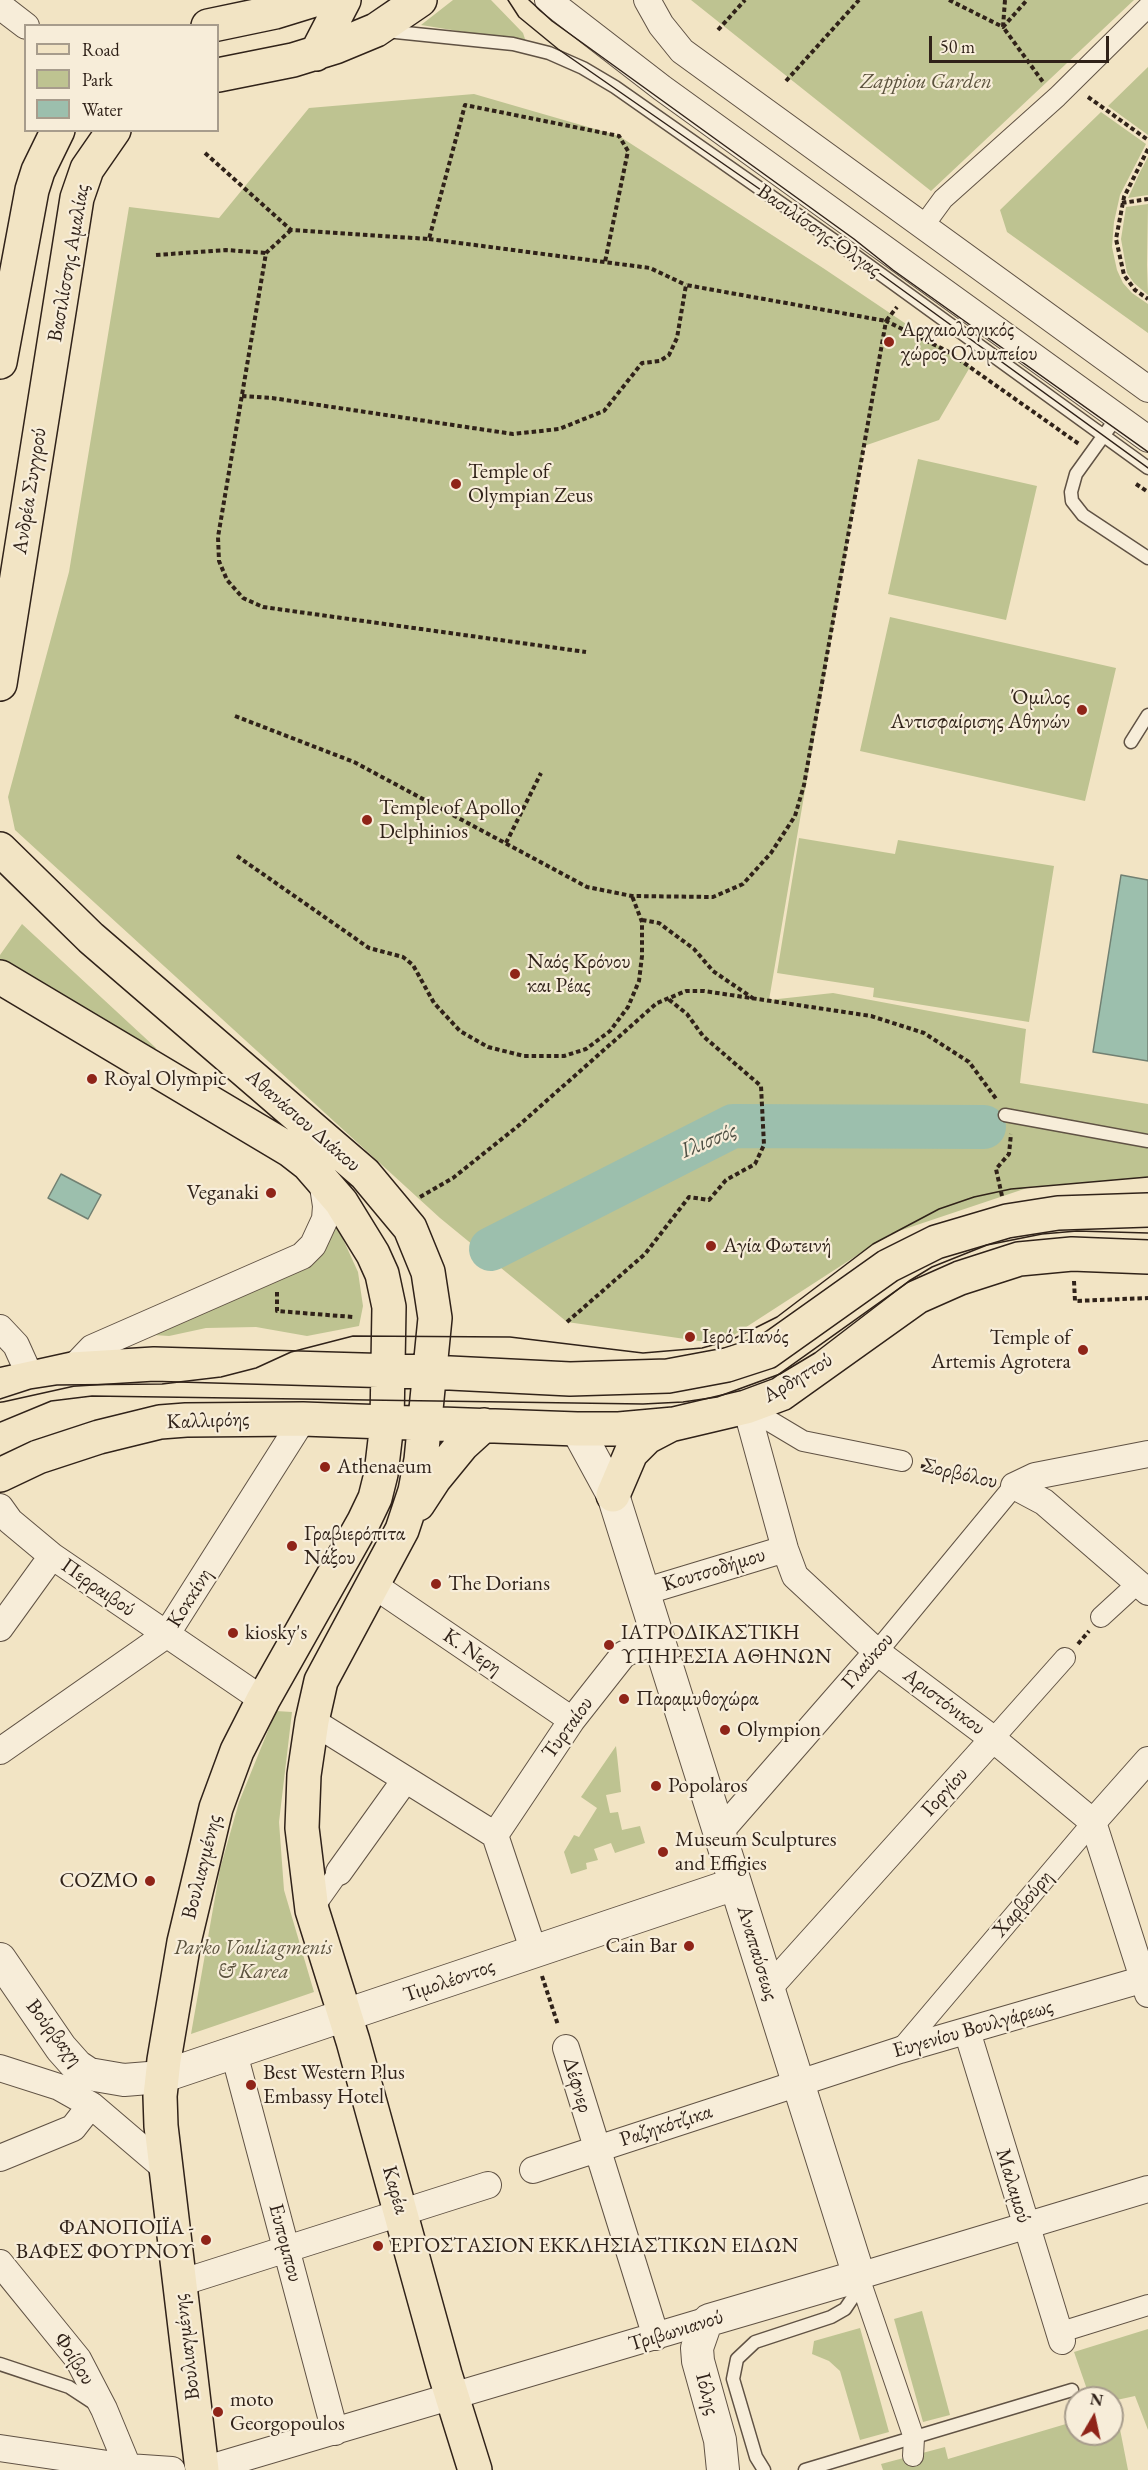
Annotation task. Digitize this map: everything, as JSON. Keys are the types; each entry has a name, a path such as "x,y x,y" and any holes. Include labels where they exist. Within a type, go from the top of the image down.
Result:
{"main road":[{"path":"218,24 275,12 314,0"},
{"path":"316,54 345,0"},
{"path":"219,75 316,54 376,30 420,0"},
{"path":"0,362 4,316 32,190 38,171 57,132"},
{"name":"Βασιλίσσης Αμαλίας","path":"50,369 77,198 87,169 113,132"},
{"name":"Ανδρέα Συγγρού","path":"0,684 50,369"},
{"name":"Αθανάσιου Διάκου","path":"0,849 91,938 365,1174 392,1204 410,1228 423,1256 433,1291 435,1318 430,1372"},
{"name":"Αθανάσιου Διάκου","path":"0,977 290,1150 322,1180 358,1228 382,1274 389,1307 389,1370"},
{"name":"Αρδηττού","path":"430,1372 609,1379 668,1376 727,1365 767,1352 888,1266 936,1242 1007,1221 1058,1213 1148,1210"},
{"name":"Αρδηττού","path":"425,1423 577,1429 674,1424 746,1407 794,1386 917,1297 960,1278 1019,1259 1072,1254 1148,1257"},
{"path":"15,1381 72,1369 154,1364 430,1372 417,1480 402,1530"},
{"name":"Βουλιαγμένης","path":"202,2470 160,2126 161,2077 184,1942 216,1808 237,1751 364,1521 381,1474 387,1423 389,1370"},
{"name":"Καλλιρόης","path":"0,1475 38,1457 99,1437 160,1422 217,1418 425,1423"},
{"path":"613,1495 631,1453 647,1437 674,1424"},
{"path":"312,1721 327,1666 402,1530 435,1478 462,1445 484,1425"},
{"name":"Καρέα","path":"312,1721 304,1775 302,1828 312,1910 345,2016 475,2470"}],"street":[{"name":"Βασιλίσσης Όλγας","path":"548,0 1110,426 1148,439"},
{"path":"647,0 661,25 682,51 1148,390"},
{"path":"924,225 943,199 1148,7"},
{"path":"72,1369 92,1348 302,1256 314,1245 325,1219 326,1206 322,1180"},
{"path":"0,1328 16,1345 15,1381"},
{"name":"Σορβόλου","path":"746,1407 803,1441 902,1461"},
{"name":"Αριστόνικου","path":"746,1407 784,1549 795,1576 877,1652 993,1739 1093,1822"},
{"name":"Κοκκίνη","path":"0,1751 166,1635 303,1419"},
{"name":"Αναπαύσεως","path":"577,1429 613,1495 861,2281"},
{"path":"1014,1486 1035,1476 1148,1454"},
{"name":"Σορβόλου","path":"1014,1486 1044,1502 1144,1582"},
{"name":"Γλαύκου","path":"719,1833 877,1652 1014,1486"},
{"name":"Περραιβού","path":"0,1507 10,1521 52,1556 264,1700"},
{"name":"Κουτσοδήμου","path":"643,1592 784,1549"},
{"path":"0,1628 52,1556"},
{"path":"1101,1617 1144,1582"},
{"name":"Κ. Νερη","path":"372,1584 572,1720"},
{"name":"Τυρταίου","path":"495,1834 572,1720 624,1654 658,1640"},
{"name":"Γοργίου","path":"768,1989 1065,1658"},
{"path":"312,1721 495,1834 534,1952"},
{"name":"Χαρβούρη","path":"900,2050 1148,1760"},
{"path":"312,1910 405,1780"},
{"path":"1093,1822 1146,1984"},
{"name":"Τιμολέοντος","path":"161,2077 735,1884"},
{"name":"Βούρβαχη","path":"0,1959 61,2048 77,2066 88,2074 124,2080 161,2077"},
{"name":"Ευγενίου Βουλγάρεως","path":"798,2083 900,2050 1146,1984"},
{"name":"Μαλαμού","path":"967,2031 1060,2337"},
{"name":"Δέφνερ","path":"566,2048 656,2337"},
{"name":"Ευπομπου","path":"234,2053 334,2432"},
{"path":"0,2068 59,2087 91,2105 166,2169"},
{"name":"Ραζηκότζικα","path":"533,2170 798,2083"},
{"path":"0,2158 73,2128 91,2105"},
{"path":"180,2283 488,2185"},
{"name":"Τριβωνιανού","path":"202,2470 453,2398 709,2320 861,2281 1026,2226 1148,2189"},
{"name":"Φοίβου","path":"0,2263 78,2359 104,2409 128,2466"},
{"path":"861,2281 913,2447"},
{"path":"1060,2337 1148,2305"},
{"name":"Ιόλης","path":"709,2320 700,2338 698,2361 720,2440 723,2470"},
{"path":"0,2448 172,2470"}],"lane":[{"name":"Βασιλίσσης Όλγας","path":"376,30 470,38 549,53 583,68 624,94 907,293 1110,426 1148,468"},
{"path":"1110,426 1072,483 1072,501 1083,515 1148,558"},
{"path":"1131,742 1148,715"},
{"path":"1005,1115 1148,1141"},
{"path":"764,2470 756,2457 733,2379 738,2359 755,2342 831,2317 845,2309 861,2281"},
{"path":"0,2364 69,2387 104,2409"},
{"path":"805,2470 913,2447 1064,2393"}],"path":[{"path":"718,30 745,0"},
{"path":"786,81 859,0"},
{"path":"949,0 1002,27 1055,95"},
{"path":"1002,27 1005,0"},
{"path":"1002,27 1027,0"},
{"path":"1080,91 1148,140"},
{"path":"429,239 465,105 619,136 628,151 605,262"},
{"path":"1148,149 1122,203 1117,231 1119,262 1130,286 1148,299"},
{"path":"205,153 291,230 429,239 650,268 686,285 886,321 947,351 1091,452"},
{"path":"1122,203 1148,199"},
{"path":"291,230 266,253 218,537 219,561 227,580 243,598 263,607 586,652"},
{"path":"156,255 226,250 266,253"},
{"path":"242,396 272,398 513,434 558,429 604,411 642,363 660,361 669,355 677,338 686,285"},
{"path":"235,716 354,762 587,887 632,896 713,897 743,884 771,853 795,816 804,785 886,321 907,293"},
{"path":"1129,479 1148,492"},
{"path":"506,843 541,773"},
{"path":"237,856 369,948 403,957 413,965 434,1003 460,1031 488,1047 524,1056 564,1056 586,1049 610,1032 628,1007 639,981 641,920 632,896"},
{"path":"641,920 659,923 694,949 713,971 755,999"},
{"path":"419,1197 453,1178 667,998 686,991 704,991 871,1016 924,1033 969,1062 1012,1128 1009,1154 996,1169 1007,1221"},
{"path":"567,1322 645,1254 689,1197 709,1200 726,1180 755,1164 764,1145 761,1086 703,1036 687,1014 667,998"},
{"path":"1073,1276 1075,1301 1148,1298"},
{"path":"277,1288 277,1311 353,1317"},
{"name":"Σορβόλου","path":"902,1461 1014,1486"},
{"path":"1065,1658 1101,1617"},
{"name":"Δέφνερ","path":"534,1952 566,2048"}],"green space":[{"path":"453,0 491,0 523,33 526,42 421,25"},
{"name":"Zappiou Garden","path":"691,0 1134,0 931,191"},
{"path":"1148,67 1148,135 1108,106"},
{"path":"474,94 619,136 823,268 970,367 939,420 864,446 769,1000 833,993 1026,1029 1020,1083 1148,1104 1148,1177 1030,1187 890,1234 720,1344 567,1322 440,1218 15,830 8,797 69,572 129,207 219,218 309,108"},
{"path":"1101,112 1146,144 1120,195 1114,222 1112,247 1117,270 1123,283 1132,293 1148,304 1148,333 1007,232 1000,210"},
{"path":"1148,157 1148,195 1128,198 1140,172"},
{"path":"1148,204 1148,295 1134,283 1127,273 1121,239 1126,207"},
{"path":"918,459 1037,486 1006,620 888,594"},
{"path":"890,617 1116,668 1085,801 860,751"},
{"path":"799,838 895,854 898,840 1054,866 1029,1022 873,997 874,988 777,973"},
{"path":"22,924 156,1048 152,1053 0,964 0,955"},
{"path":"337,1226 358,1272 363,1306 359,1326 307,1336 256,1327 206,1328 169,1336 138,1334 139,1327 309,1268"},
{"name":"Parko Vouliagmenis & Karea","path":"276,1711 292,1712 279,1822 284,1890 314,1992 191,2034 220,1869 239,1802"},
{"path":"616,1746 621,1792 606,1795 610,1813 618,1812 622,1830 640,1826 645,1843 615,1853 611,1843 594,1849 598,1860 586,1863 587,1869 571,1874 564,1852 574,1835 579,1837 597,1808 581,1797"},
{"path":"922,2311 950,2415 923,2422 894,2319"},
{"path":"860,2328 889,2432 860,2440 840,2371 829,2361 812,2354 814,2341"},
{"path":"1148,2329 1148,2430 1135,2396 1124,2398 1124,2386 1086,2386 1074,2352"},
{"path":"1064,2425 1064,2446 1123,2446 1128,2470 883,2470 881,2464 945,2447 948,2459"}],"water":[{"path":"1121,875 1148,880 1148,1061 1093,1052"},
{"path":"61,1174 101,1195 88,1219 48,1198"}],"waterway":[{"name":"Ιλισσός","path":"491,1249 733,1126 984,1127"}],"tram line":[{"path":"508,0 519,17 558,49 846,249 1148,468"},
{"path":"529,0 552,21 854,239 893,270 1148,452"},
{"path":"0,1399 31,1389 57,1385 162,1384 221,1377 256,1368 291,1352 353,1336 510,1337 643,1353 702,1348 731,1340 777,1317 873,1244 939,1209 974,1197 1011,1189 1148,1177"},
{"path":"0,1422 51,1401 92,1396 643,1404 717,1397 780,1374 815,1353 909,1281 932,1267 987,1245 1042,1234 1077,1231 1148,1233"}],"place":[{"name":"Αρχαιολογικός χώρος Ολυμπείου","path":"889,342"},
{"name":"Temple of Olympian Zeus","path":"456,484"},
{"name":"Όμιλος Αντισφαίρισης Αθηνών","path":"1082,710"},
{"name":"Temple of Apollo Delphinios","path":"367,820"},
{"name":"Ναός Κρόνου και Ρέας","path":"515,974"},
{"name":"Royal Olympic","path":"92,1079"},
{"name":"Veganaki","path":"271,1193"},
{"name":"Αγία Φωτεινή","path":"711,1246"},
{"name":"Ιερό Πανός","path":"690,1337"},
{"name":"Temple of Artemis Agrotera","path":"1083,1350"},
{"name":"Athenaeum","path":"325,1467"},
{"name":"Γραβιερόπιτα Νάξου","path":"292,1546"},
{"name":"The Dorians","path":"436,1584"},
{"name":"kiosky's","path":"233,1633"},
{"name":"ΙΑΤΡΟΔΙΚΑΣΤΙΚΗ ΥΠΗΡΕΣΙΑ ΑΘΗΝΩΝ","path":"609,1645"},
{"name":"Παραμυθοχώρα","path":"624,1699"},
{"name":"Olympion","path":"725,1730"},
{"name":"Popolaros","path":"656,1786"},
{"name":"Museum Sculptures and Effigies","path":"663,1852"},
{"name":"COZMO","path":"150,1881"},
{"name":"Cain Bar","path":"689,1946"},
{"name":"Best Western Plus Embassy Hotel","path":"251,2085"},
{"name":"ΦΑΝΟΠΟΙΪΑ - ΒΑΦΕΣ ΦΟΥΡΝΟΥ","path":"206,2240"},
{"name":"ΕΡΓΟΣΤΑΣΙΟΝ ΕΚΚΛΗΣΙΑΣΤΙΚΩΝ ΕΙΔΩΝ","path":"378,2246"},
{"name":"moto Georgopoulos","path":"218,2412"}]}
